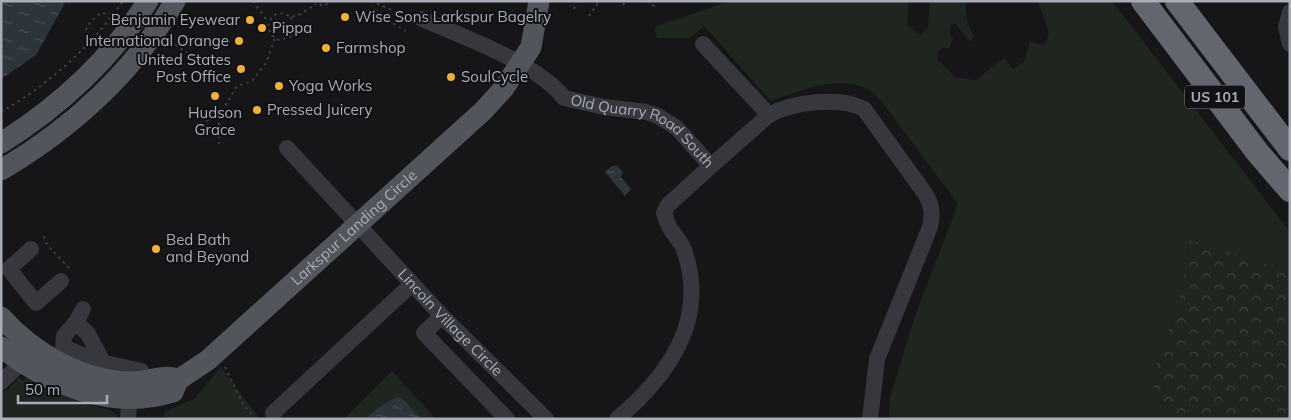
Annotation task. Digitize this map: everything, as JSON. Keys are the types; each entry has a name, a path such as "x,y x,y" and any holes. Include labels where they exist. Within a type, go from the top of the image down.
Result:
{"highway":[{"name":"US 101","path":"1143,1 1248,140 1290,190"},
{"name":"US 101","path":"1177,1 1290,149"}],"main road":[{"path":"1,143 50,110 84,80 115,46 148,1"},
{"path":"1,170 49,139 94,101 142,48 175,1"},
{"name":"Larkspur Landing Circle","path":"518,63 518,49 526,1"},
{"name":"Larkspur Landing Circle","path":"1,347 21,363 78,390 156,396 172,392 178,380 208,360 483,111 504,88 518,63 531,47 539,1"},
{"name":"Larkspur Landing Circle","path":"1,317 28,342 54,359 132,394"}],"street":[{"path":"1289,17 1287,33 1290,44"},
{"name":"Old Quarry Road South","path":"422,19 518,63 555,87 564,98 604,107 646,112 658,116 677,128 711,166 668,205 664,214 670,229 684,248 691,275 691,300 679,347 672,361 644,396 617,419"},
{"path":"703,44 769,115"},
{"path":"711,166 769,115 792,106 843,101 853,103 864,109 931,203 930,227 877,359 870,419"},
{"name":"Lincoln Village Circle","path":"287,148 412,284 538,416"},
{"path":"31,249 9,269 36,302 67,276"},
{"path":"273,413 412,284"},
{"path":"103,362 80,315 64,336 62,347 103,362 141,371 132,394"},
{"path":"442,316 424,333 507,419"},
{"path":"1,382 21,363"}],"path":[{"path":"1,112 56,75 114,14 123,1"},
{"path":"253,1 268,22 268,30 275,38 285,39 291,35 294,26 291,18"},
{"path":"268,22 272,17 280,13 291,18 302,14 315,3 323,6 332,1"},
{"path":"342,1 356,1"},
{"path":"370,1 390,10 387,20 406,31"},
{"path":"574,9 577,1"},
{"path":"589,16 599,1"},
{"path":"623,5 626,1"},
{"path":"649,2 658,9"},
{"path":"88,42 86,27 100,12 114,14"},
{"path":"219,144 218,116 237,86 252,81 266,63 275,38"},
{"path":"174,44 187,53"},
{"path":"200,123 218,116"},
{"path":"44,236 47,245 67,276"},
{"path":"225,367 242,404 255,419"}],"green space":[{"path":"730,1 909,1 907,25 920,35 928,28 930,1 965,1 967,21 974,37 970,42 956,24 951,24 950,34 953,39 949,48 942,48 937,54 938,60 955,77 976,80 1004,58 1013,69 1024,62 1030,41 1041,45 1046,41 1048,37 1047,25 1038,1 1112,1 1290,232 1290,271 1190,241 1179,302 1151,380 1159,397 1175,419 889,419 890,398 916,313 958,204 883,103 868,89 844,83 831,84 807,89 771,101 704,26 691,38 657,38 654,27"},
{"path":"1190,240 1290,271 1290,419 1175,419 1159,397 1151,380 1179,302"},
{"path":"221,367 260,419 164,419 164,412 194,399"},
{"path":"392,371 436,419 344,419"},
{"path":"19,377 23,381 26,377 73,400 109,410 117,415 117,419 1,419 1,392 7,391"}],"water":[{"path":"1,1 66,1 36,55 1,79"},
{"path":"612,166 617,166 623,172 621,177 631,189 625,196 605,172"},
{"path":"399,397 422,419 366,419 381,406"}],"place":[{"name":"Wise Sons Larkspur Bagelry","path":"345,17"},
{"name":"Benjamin Eyewear","path":"250,20"},
{"name":"Pippa","path":"262,28"},
{"name":"International Orange","path":"239,41"},
{"name":"Farmshop","path":"326,48"},
{"name":"United States Post Office","path":"241,69"},
{"name":"SoulCycle","path":"451,77"},
{"name":"Yoga Works","path":"279,86"},
{"name":"Hudson Grace","path":"215,96"},
{"name":"Pressed Juicery","path":"257,110"},
{"name":"Bed Bath and Beyond","path":"156,249"}]}
